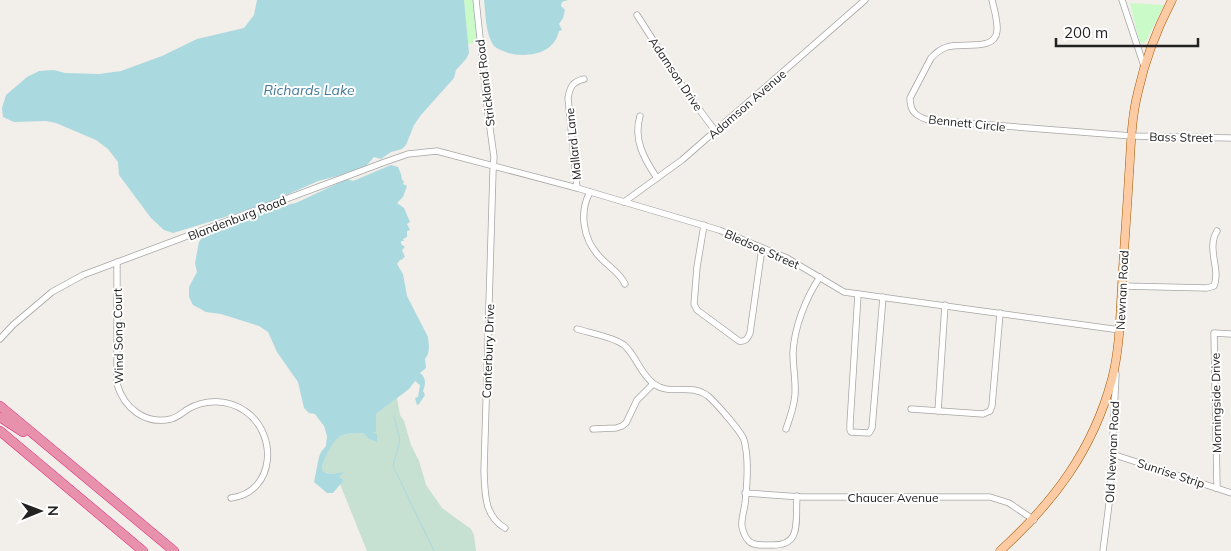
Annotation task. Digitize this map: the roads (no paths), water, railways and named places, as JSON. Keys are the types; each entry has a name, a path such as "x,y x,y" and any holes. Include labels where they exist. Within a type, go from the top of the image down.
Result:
{"highway":[{"path":"0,406 174,551"},
{"path":"0,417 55,452"},
{"path":"0,431 143,551"}],"main road":[{"name":"Newnan Road","path":"1000,551 1034,520 1063,483 1089,440 1112,378 1120,330 1135,105 1144,66 1172,0"}],"street":[{"name":"Strickland Road","path":"476,0 494,165"},
{"name":"Adamson Avenue","path":"624,202 682,160 716,132 865,0"},
{"name":"Bennett Circle","path":"992,0 997,25 997,32 994,38 989,43 949,46 931,58 910,98 912,111 917,116 928,120 1132,136"},
{"path":"1122,0 1144,66"},
{"name":"Adamson Drive","path":"637,15 687,93 716,132"},
{"name":"Mallard Lane","path":"578,188 568,98 570,88 575,81 584,79"},
{"path":"640,116 638,134 641,150 657,178"},
{"name":"Bass Street","path":"1132,136 1231,138"},
{"name":"Blandenburg Road","path":"0,339 52,292 83,275 408,154 437,151 494,165"},
{"name":"Bledsoe Street","path":"494,165 719,230 787,258 844,292 1120,330"},
{"name":"Canterbury Drive","path":"494,165 484,471 486,502 490,514 496,524 505,528"},
{"path":"590,192 586,200 584,214 587,235 599,256 621,276 625,284"},
{"path":"704,225 695,283 694,304 697,310 743,342 747,339 750,332 762,248"},
{"path":"1122,286 1208,288 1214,286 1212,243 1217,231"},
{"name":"Wind Song Court","path":"117,262 117,384 124,402 142,417 162,420 172,419 188,409 204,403 232,404 246,411 260,427 265,439 268,455 260,483 253,491 242,497 231,498"},
{"path":"786,429 794,404 793,352 796,335 806,302 820,277"},
{"path":"858,294 851,432 869,433 872,428 884,297"},
{"path":"938,411 945,305"},
{"path":"911,409 983,414 990,411 1000,313"},
{"path":"578,329 625,346 653,384 669,390 702,392 709,397 739,432 745,447 745,493 742,526 748,541 753,544 773,546 784,545 790,542 794,537 797,496"},
{"name":"Morningside Drive","path":"1216,488 1214,333 1231,334"},
{"name":"Old Newnan Road","path":"1104,551 1110,496 1117,353"},
{"path":"593,429 616,428 626,423 637,400 653,384"},
{"name":"Sunrise Strip","path":"1112,454 1231,493"},
{"name":"Chaucer Avenue","path":"745,493 797,496 990,497 1009,503 1034,520"}],"water":[{"name":"Richards Lake","path":"257,0 464,0 469,53 456,70 454,78 414,125 406,145 402,149 391,152 381,159 374,157 366,166 318,181 264,205 173,233 164,230 151,218 119,175 118,162 108,149 96,140 56,123 46,121 14,122 3,117 2,108 6,95 27,77 39,71 54,70 65,73 99,74 121,71 162,56 197,39 244,28 254,15"},
{"path":"484,0 568,0 562,2 561,6 565,10 559,24 562,30 559,31 552,45 539,52 524,55 508,53 494,46 487,30"},
{"path":"391,165 398,167 404,181 403,184 407,186 403,197 397,203 404,208 410,222 407,224 410,230 407,231 407,237 403,239 404,241 401,241 401,244 405,247 402,250 405,257 403,258 402,256 403,259 397,264 403,274 407,296 428,337 429,347 425,359 426,368 420,373 425,383 423,391 425,395 417,405 415,398 418,397 420,385 415,381 409,389 376,414 376,431 373,433 377,434 377,442 369,439 363,433 346,434 338,437 328,452 322,470 329,474 344,472 339,477 344,480 333,493 327,493 314,482 319,457 326,446 327,436 324,426 315,414 309,413 304,408 298,382 277,352 268,332 259,326 221,314 206,312 193,305 189,297 189,287 197,272 195,263 199,242 204,235 268,209 271,210 296,203 347,179 353,181"}],"waterway":[{"path":"394,417 400,440 393,466 434,551"}]}
